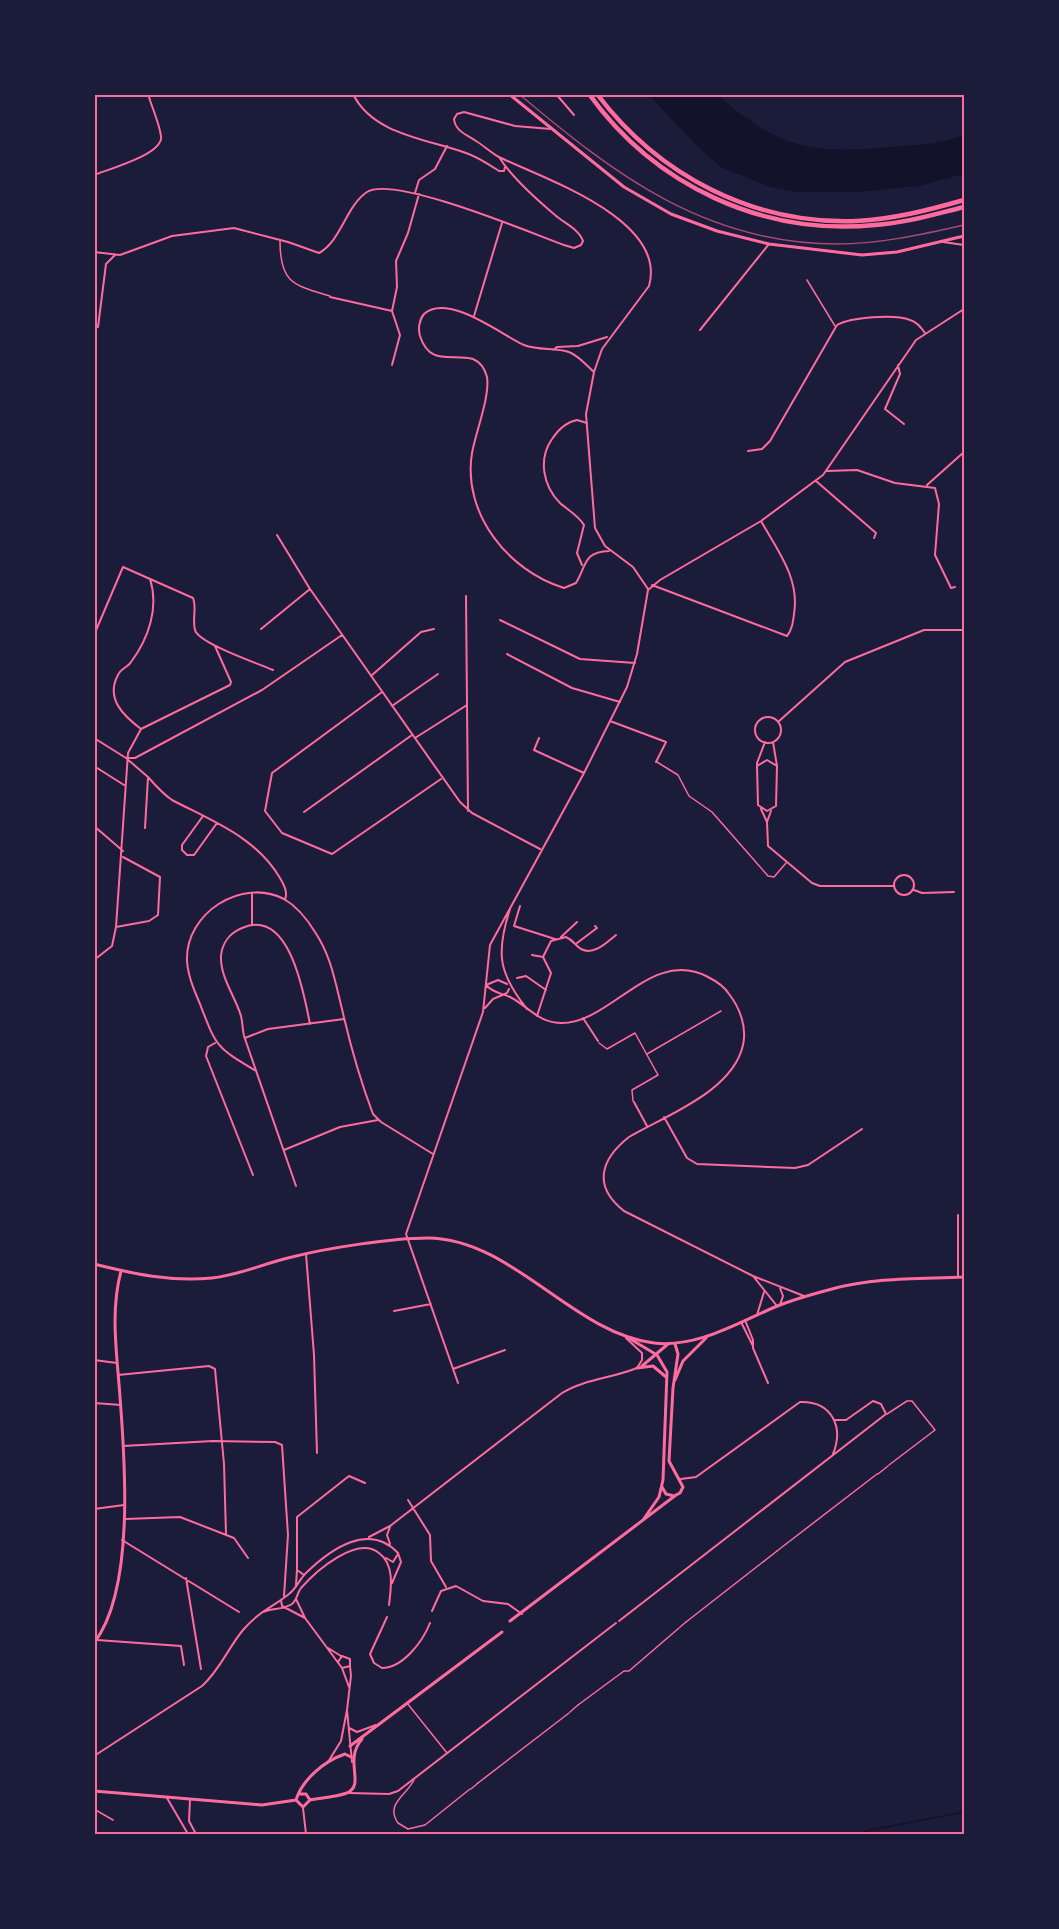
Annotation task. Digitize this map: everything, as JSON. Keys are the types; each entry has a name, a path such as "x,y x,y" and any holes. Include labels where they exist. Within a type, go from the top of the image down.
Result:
{"highway":[{"path":"597,94 621,124 650,150 704,190 766,210 828,220 892,218 964,200"},
{"path":"590,96 641,151 670,174 757,215 819,226 848,227 900,222 964,207"}],"main road":[{"path":"509,94 612,179 655,206 717,231 769,244 839,254 870,255 901,251 964,236"},
{"path":"94,1264 160,1279 212,1278 306,1254 407,1240 448,1240 478,1251 523,1274 594,1321 624,1335 657,1355 666,1369 662,1487 656,1502 643,1520"},
{"path":"96,1641 115,1594 122,1540 123,1446 114,1306 121,1271"},
{"path":"624,1335 646,1342 675,1344 707,1336 779,1305 868,1281 964,1277"},
{"path":"673,1388 681,1364 707,1336"},
{"path":"637,1368 657,1355 668,1344"},
{"path":"510,1621 682,1489 679,1478 669,1461 673,1388 678,1354 675,1344"},
{"path":"637,1368 650,1365 657,1367 664,1374 667,1383"},
{"path":"663,1480 669,1476 679,1478"},
{"path":"662,1487 668,1495 676,1495"},
{"path":"516,1621 520,1615"},
{"path":"492,1637 496,1631"},
{"path":"350,1746 492,1637 502,1632"},
{"path":"351,1760 357,1747 368,1733"},
{"path":"95,1791 264,1805 296,1800 303,1784 335,1758 345,1754 351,1760 356,1784 346,1793 310,1800 303,1807 298,1805 296,1800"},
{"path":"300,1794 306,1794 310,1800"}],"street":[{"path":"94,175 148,154 158,145 160,134 148,94"},
{"path":"353,94 364,110 380,124 472,155 499,171 504,171 504,161 508,159"},
{"path":"556,94 574,115"},
{"path":"551,129 542,130 491,121 468,113 456,115 454,121 457,128 499,157 508,159 603,207 630,229 644,249 650,267 650,283 642,298 609,336 600,353 586,405 594,525 609,551 632,566 648,590"},
{"path":"415,193 419,180 435,169 447,146"},
{"path":"94,326 98,327 106,264 115,255 172,236 230,228 244,229 280,239 319,254 328,246 367,192 378,190 419,194 574,248 582,243 578,232 554,214 505,167 499,157"},
{"path":"392,365 400,335 392,311 397,287 396,261 408,233 419,194"},
{"path":"474,316 502,223"},
{"path":"280,239 282,268 286,277 302,287 330,297 392,311"},
{"path":"941,240 946,244 964,246"},
{"path":"700,330 769,244"},
{"path":"94,252 115,255"},
{"path":"807,280 836,326"},
{"path":"594,372 573,354 525,345 474,316 434,309 422,316 419,328 424,343 437,356 473,359 486,373 486,392 471,466 471,483 491,534 506,552 527,570 563,588 570,587 578,580 582,565 592,556 609,551"},
{"path":"458,1383 407,1240 406,1231 483,1012 490,945 620,702 635,663 648,590 652,585 761,521 816,481 826,471 916,340 946,323 964,309"},
{"path":"748,451 762,449 770,441 836,326 851,320 901,318 917,323 925,333"},
{"path":"553,350 557,347 578,346 609,336"},
{"path":"898,365 900,374 885,409 904,424"},
{"path":"582,565 577,553 584,527 581,520 556,499 544,469 548,446 556,434 570,421 577,420 587,423"},
{"path":"927,485 964,452"},
{"path":"826,471 854,470 899,484 927,485 936,488 939,496 936,557 948,586 955,587"},
{"path":"816,481 876,533 874,538"},
{"path":"652,585 781,636 787,636 794,619 795,589 788,569 761,521"},
{"path":"584,527 594,525"},
{"path":"277,535 310,589 442,778 468,810 541,850"},
{"path":"94,635 123,567 193,598 195,633 215,646 273,670"},
{"path":"141,729 119,710 115,695 118,673 132,661 151,620 156,601 150,579"},
{"path":"261,629 310,589"},
{"path":"466,596 468,810"},
{"path":"500,620 586,661 635,663"},
{"path":"371,676 421,632 434,629"},
{"path":"778,722 845,662 924,630 964,630"},
{"path":"126,758 135,758 262,690 342,634"},
{"path":"94,960 112,946 116,927 123,857 126,758 141,729 230,686 231,682 215,646"},
{"path":"507,654 572,688 620,702"},
{"path":"392,706 438,674"},
{"path":"382,692 272,773 265,811 278,830 332,854 442,778"},
{"path":"304,812 413,737 467,705"},
{"path":"766,718 778,722 781,733 773,742 765,742 756,733 759,722 766,718"},
{"path":"610,722 666,742 656,762 678,775 689,796 712,812 768,876 774,877 787,862"},
{"path":"94,738 126,758 170,798 217,823 263,854 281,880 287,894 285,900"},
{"path":"539,738 534,750 584,773"},
{"path":"765,742 757,766 758,805 767,822 768,846 812,884 820,886 893,886"},
{"path":"767,822 777,800 777,766 773,742"},
{"path":"757,766 767,760 777,766"},
{"path":"94,766 124,785"},
{"path":"145,828 148,777"},
{"path":"761,809 772,809"},
{"path":"204,816 182,845 182,850 187,855 194,855 217,823"},
{"path":"94,826 123,851"},
{"path":"116,927 148,921 158,915 160,877 123,857"},
{"path":"909,877 915,882 914,890 908,894 899,894 893,886 896,879 909,877"},
{"path":"914,890 922,893 954,892"},
{"path":"252,893 252,925"},
{"path":"256,1071 215,1043 188,972 189,944 198,922 211,908 235,896 252,893 285,900 302,913 320,940 334,970 344,1019 363,1085 378,1120 433,1154"},
{"path":"483,1012 491,1001 509,992 501,950 511,904"},
{"path":"520,906 514,926 555,939"},
{"path":"537,1016 551,972 543,957 547,946 577,922"},
{"path":"296,1186 224,972 221,957 224,944 230,936 252,925 274,932 287,947 300,978 310,1024"},
{"path":"577,943 597,928 595,926"},
{"path":"561,937 577,943 583,950 599,949 616,935"},
{"path":"532,955 543,957"},
{"path":"486,985 531,1013 561,1023 583,1018 645,981 668,972 694,971 718,983 727,991 736,1003 743,1024 744,1038 737,1063 726,1079 713,1089 647,1126 617,1147 607,1159 604,1182 614,1203 647,1224 753,1276 806,1297"},
{"path":"517,978 526,976 546,990"},
{"path":"486,985 498,980 509,986 531,1013"},
{"path":"647,1054 722,1011"},
{"path":"583,1018 598,1041 607,1049 635,1033 658,1075 632,1090 634,1102 647,1126"},
{"path":"245,1038 268,1029 344,1019"},
{"path":"215,1043 208,1047 206,1056 253,1175"},
{"path":"664,1117 687,1158 704,1165 795,1168 808,1165 862,1129"},
{"path":"283,1151 340,1127 378,1120"},
{"path":"958,1215 958,1277"},
{"path":"306,1254 314,1355 317,1453"},
{"path":"753,1276 764,1292 779,1305 783,1294 779,1286"},
{"path":"757,1315 764,1292"},
{"path":"394,1311 431,1304"},
{"path":"745,1320 753,1346"},
{"path":"741,1322 768,1383"},
{"path":"305,1618 284,1607 280,1602 296,1586 303,1575 339,1546 366,1538 390,1526 562,1392 578,1384 617,1377 637,1368 642,1354 624,1335"},
{"path":"453,1369 505,1350"},
{"path":"94,1360 117,1364"},
{"path":"118,1375 214,1367 226,1534"},
{"path":"835,1420 847,1419 873,1401 881,1404 886,1414"},
{"path":"346,1793 391,1794 414,1780 766,1506 906,1401 912,1401 935,1430 686,1622 637,1665 629,1671 624,1671 578,1705 425,1825 408,1830 398,1823 394,1809 398,1799 414,1780"},
{"path":"679,1478 689,1480 699,1475 800,1402 819,1405 835,1420 838,1435 832,1456"},
{"path":"94,1403 121,1404"},
{"path":"123,1446 221,1442 275,1442 283,1446 288,1535 284,1598"},
{"path":"296,1586 296,1519 349,1476 365,1483"},
{"path":"408,1500 430,1535 431,1561 446,1587"},
{"path":"94,1509 124,1505"},
{"path":"123,1519 176,1516 226,1534 239,1542 248,1558"},
{"path":"390,1526 387,1535 391,1546 398,1553 400,1564 391,1586"},
{"path":"366,1538 391,1546"},
{"path":"122,1540 239,1612"},
{"path":"256,1616 265,1611 284,1607 296,1599 305,1584 350,1550 367,1547 393,1562 397,1559 398,1553"},
{"path":"384,1557 390,1570 391,1586 388,1605"},
{"path":"297,1570 303,1575"},
{"path":"185,1577 201,1670"},
{"path":"432,1611 437,1596 446,1587 461,1587 483,1602 508,1604 520,1615"},
{"path":"94,1756 206,1683 256,1616 284,1598"},
{"path":"296,1599 305,1618 342,1668 349,1687"},
{"path":"387,1617 370,1654 374,1663 382,1668 394,1665 416,1647 426,1634 430,1623"},
{"path":"96,1641 181,1646 184,1665"},
{"path":"326,1646 341,1656 349,1658 350,1666 347,1710 341,1741 326,1765"},
{"path":"338,1662 341,1656"},
{"path":"342,1668 350,1666"},
{"path":"407,1703 447,1754"},
{"path":"347,1710 351,1760"},
{"path":"349,1728 357,1732 379,1725"},
{"path":"167,1797 188,1834"},
{"path":"190,1799 189,1821 196,1834"},
{"path":"303,1807 306,1834"},
{"path":"94,1809 113,1820"}],"shaded area":[{"path":"649,95 718,95 759,127 798,144 818,148 864,149 909,146 964,135 964,174 918,186 858,192 797,192 770,187 721,167 697,146"}],"waterway":[{"path":"860,1834 870,1830 964,1812"}],"railway":[{"path":"519,94 591,152 627,177 704,218 746,232 790,241 854,244 902,238 964,225"}]}
